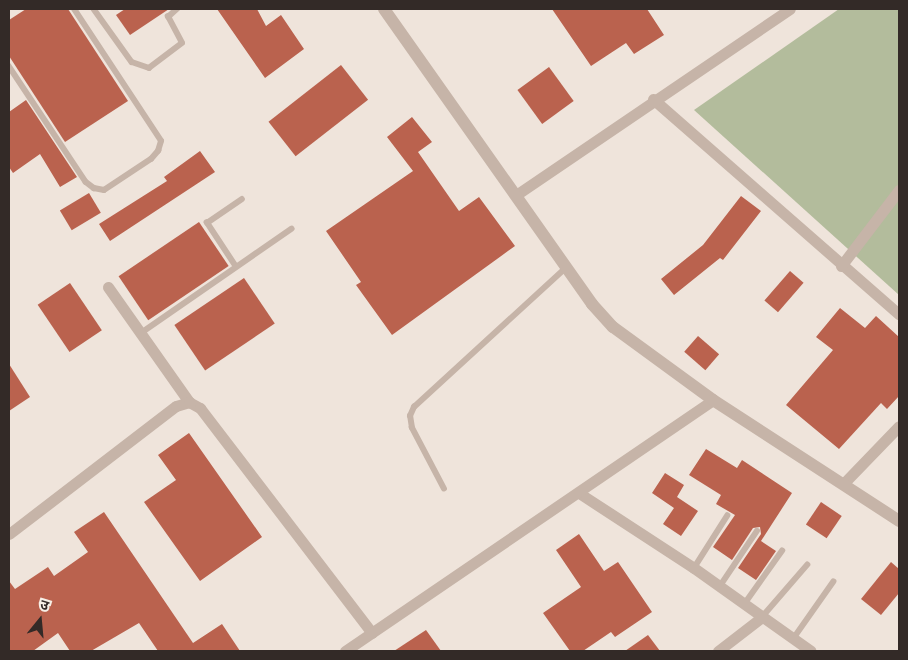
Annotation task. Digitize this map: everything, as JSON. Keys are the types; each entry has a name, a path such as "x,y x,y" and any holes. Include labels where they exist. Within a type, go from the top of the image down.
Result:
{"street":[{"path":"384,9 592,304 613,327 713,400 844,483 899,521"},
{"path":"516,195 653,99 790,9"},
{"path":"653,99 841,266 899,314"},
{"path":"841,266 899,190"},
{"path":"108,287 188,402 200,408 372,633"},
{"path":"345,651 713,400"},
{"path":"9,534 176,406 188,402"},
{"path":"844,483 899,426"},
{"path":"579,493 694,568 811,651"},
{"path":"718,651 762,617"}],"lane":[{"path":"9,66 86,182 94,188 104,190 151,159 158,152 161,141 74,9"},
{"path":"94,9 132,62 149,68 182,44 168,17 177,9"},
{"path":"236,267 207,223 242,199"},
{"path":"141,333 291,229"},
{"path":"444,489 412,428 410,416 414,407 567,267"},
{"path":"694,568 728,516"},
{"path":"720,586 757,531"},
{"path":"744,604 782,552"},
{"path":"762,617 807,565"},
{"path":"793,639 833,582"}],"green space":[{"path":"839,9 899,9 899,295 694,110"}],"building":[{"path":"26,9 68,9 128,101 65,142 9,56 9,20"},
{"path":"125,9 169,9 130,35 116,15"},
{"path":"217,9 257,9 266,26 281,15 304,49 265,78"},
{"path":"552,9 647,9 664,35 634,54 626,43 591,66"},
{"path":"341,65 368,100 296,156 269,122"},
{"path":"549,67 574,101 542,124 517,90"},
{"path":"26,100 77,177 60,187 40,154 13,173 9,167 9,112"},
{"path":"412,117 432,142 418,152 459,211 479,197 515,246 392,335 356,285 361,282 326,231 413,171 387,137"},
{"path":"200,151 215,172 110,241 99,224 167,181 164,177"},
{"path":"89,193 101,213 72,230 60,211"},
{"path":"741,196 761,211 723,260 720,258 674,295 661,279 703,245"},
{"path":"199,222 229,266 148,320 119,276"},
{"path":"790,271 804,283 778,312 764,300"},
{"path":"244,278 275,324 205,371 174,325"},
{"path":"70,283 102,330 70,352 38,305"},
{"path":"840,308 865,328 876,316 899,337 899,396 887,409 881,403 839,449 786,405 833,350 816,337"},
{"path":"698,336 719,354 705,370 684,352"},
{"path":"9,364 30,397 9,411"},
{"path":"189,433 262,537 200,581 144,502 176,480 158,455"},
{"path":"706,449 737,468 742,460 792,493 761,541 776,551 756,580 738,568 761,534 760,527 753,528 732,560 713,547 735,515 716,504 721,495 689,475"},
{"path":"665,473 684,485 677,497 698,511 681,536 663,524 674,508 652,493"},
{"path":"821,502 842,516 827,538 806,524"},
{"path":"104,512 193,643 222,624 240,651 158,651 139,623 91,651 70,651 58,633 33,651 9,651 9,581 15,589 48,567 54,576 88,552 74,532"},
{"path":"579,534 604,571 618,562 652,612 615,637 611,632 583,651 570,651 543,613 581,587 556,550"},
{"path":"891,562 899,569 899,593 881,615 861,599"},
{"path":"426,630 441,651 394,651"},
{"path":"648,635 660,651 625,651"}]}
